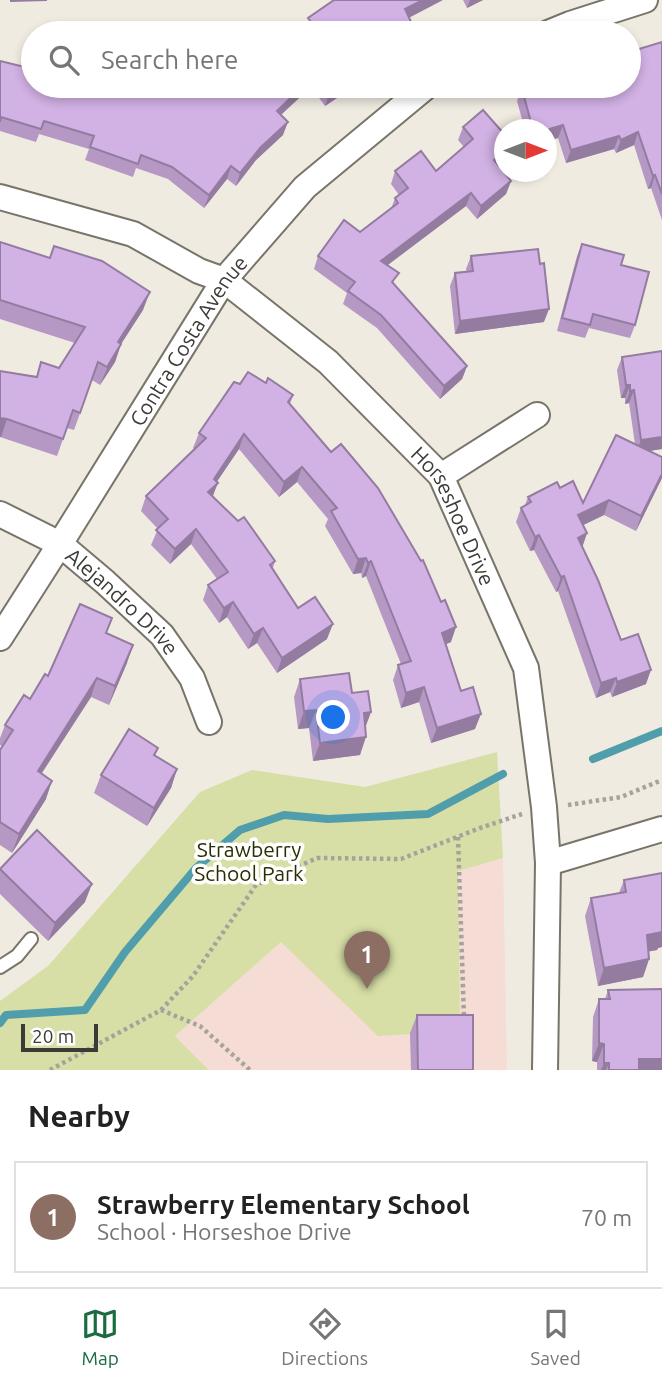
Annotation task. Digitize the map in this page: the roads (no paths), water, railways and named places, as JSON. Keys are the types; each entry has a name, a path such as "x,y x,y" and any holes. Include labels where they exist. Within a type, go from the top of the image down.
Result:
{"street":[{"path":"579,21 645,0"},
{"name":"Contra Costa Avenue","path":"0,638 225,280 304,187 412,98"},
{"name":"Horseshoe Drive","path":"0,197 133,234 199,271 225,280 328,362 441,476 526,668 544,807 548,863 545,1070"},
{"path":"441,476 537,415"},
{"name":"Alejandro Drive","path":"0,513 60,544 162,635 192,678 209,722"},
{"path":"548,863 662,829"}],"lane":[{"path":"0,967 17,956 31,939"}],"waterway":[{"path":"593,759 662,731"},
{"path":"0,1023 6,1015 85,1010 125,952 196,868 240,830 284,815 328,819 428,814 503,774"}],"place":[{"name":"Strawberry Elementary School","path":"367,989"}],"park label":[{"name":"Strawberry School Park","path":"249,861"}]}
